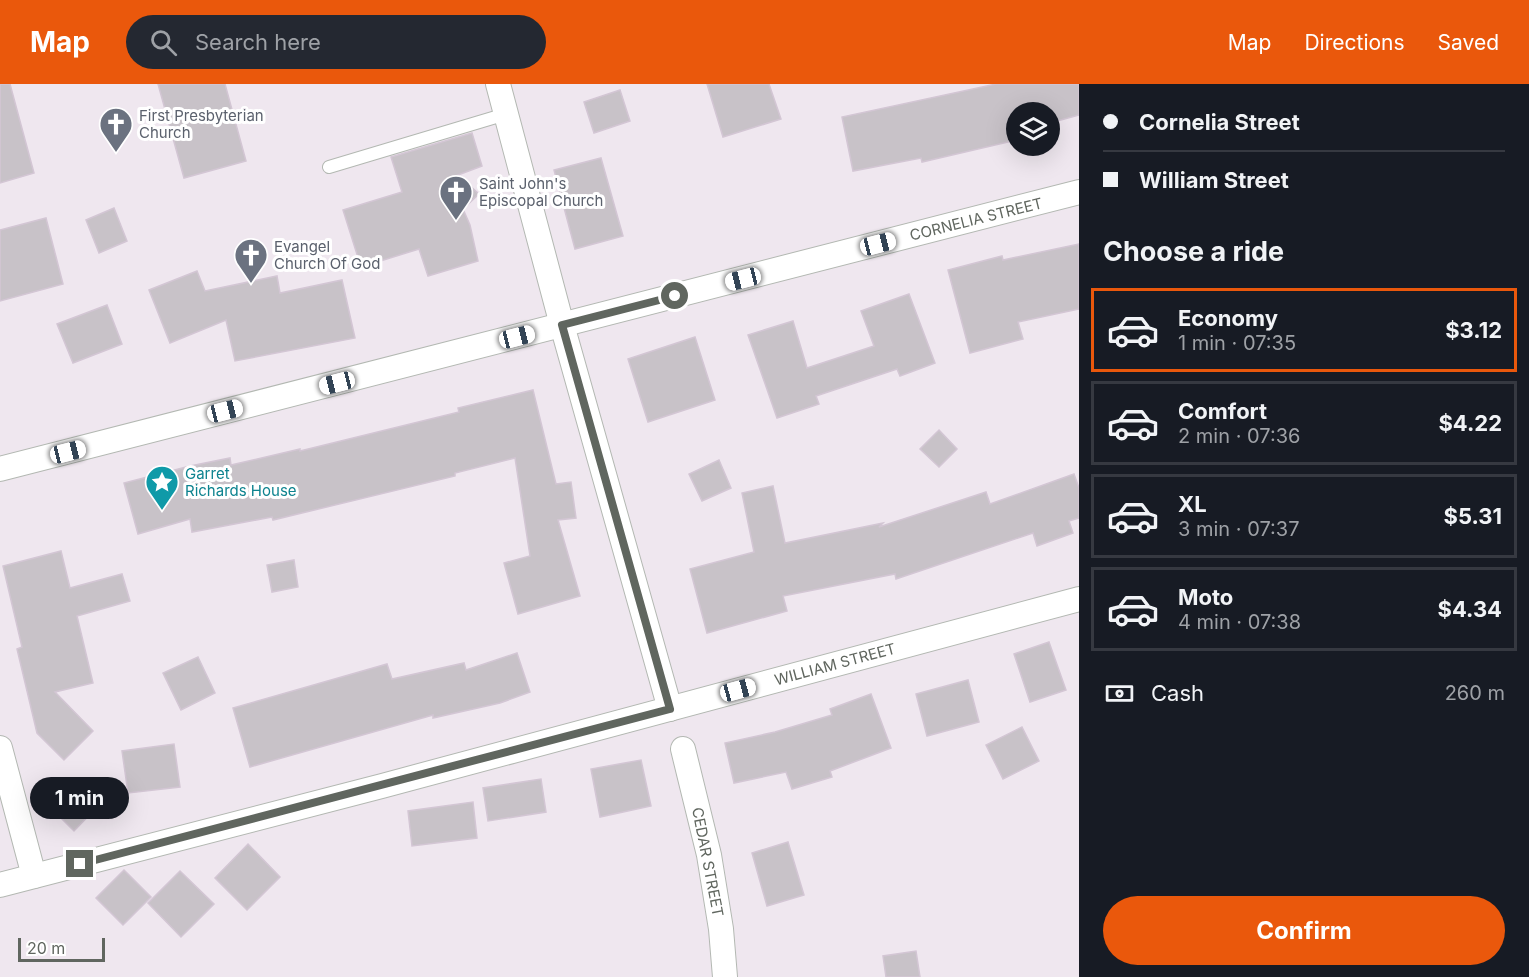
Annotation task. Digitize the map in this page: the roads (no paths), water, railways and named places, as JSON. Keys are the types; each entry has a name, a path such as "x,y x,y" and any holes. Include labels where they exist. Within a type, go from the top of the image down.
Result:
{"street":[{"path":"498,84 562,325 670,709"},
{"name":"CORNELIA STREET","path":"0,469 1079,192"},
{"name":"WILLIAM STREET","path":"0,885 1079,599"},
{"path":"0,748 34,876"},
{"name":"CEDAR STREET","path":"683,749 709,855 721,929 725,977"}],"lane":[{"path":"329,167 506,114"}],"place":[{"name":"First Presbyterian Church","path":"116,153"},
{"name":"Saint John's Episcopal Church","path":"456,221"},
{"name":"Evangel Church Of God","path":"251,284"},
{"name":"Garret Richards House","path":"162,511"}]}
